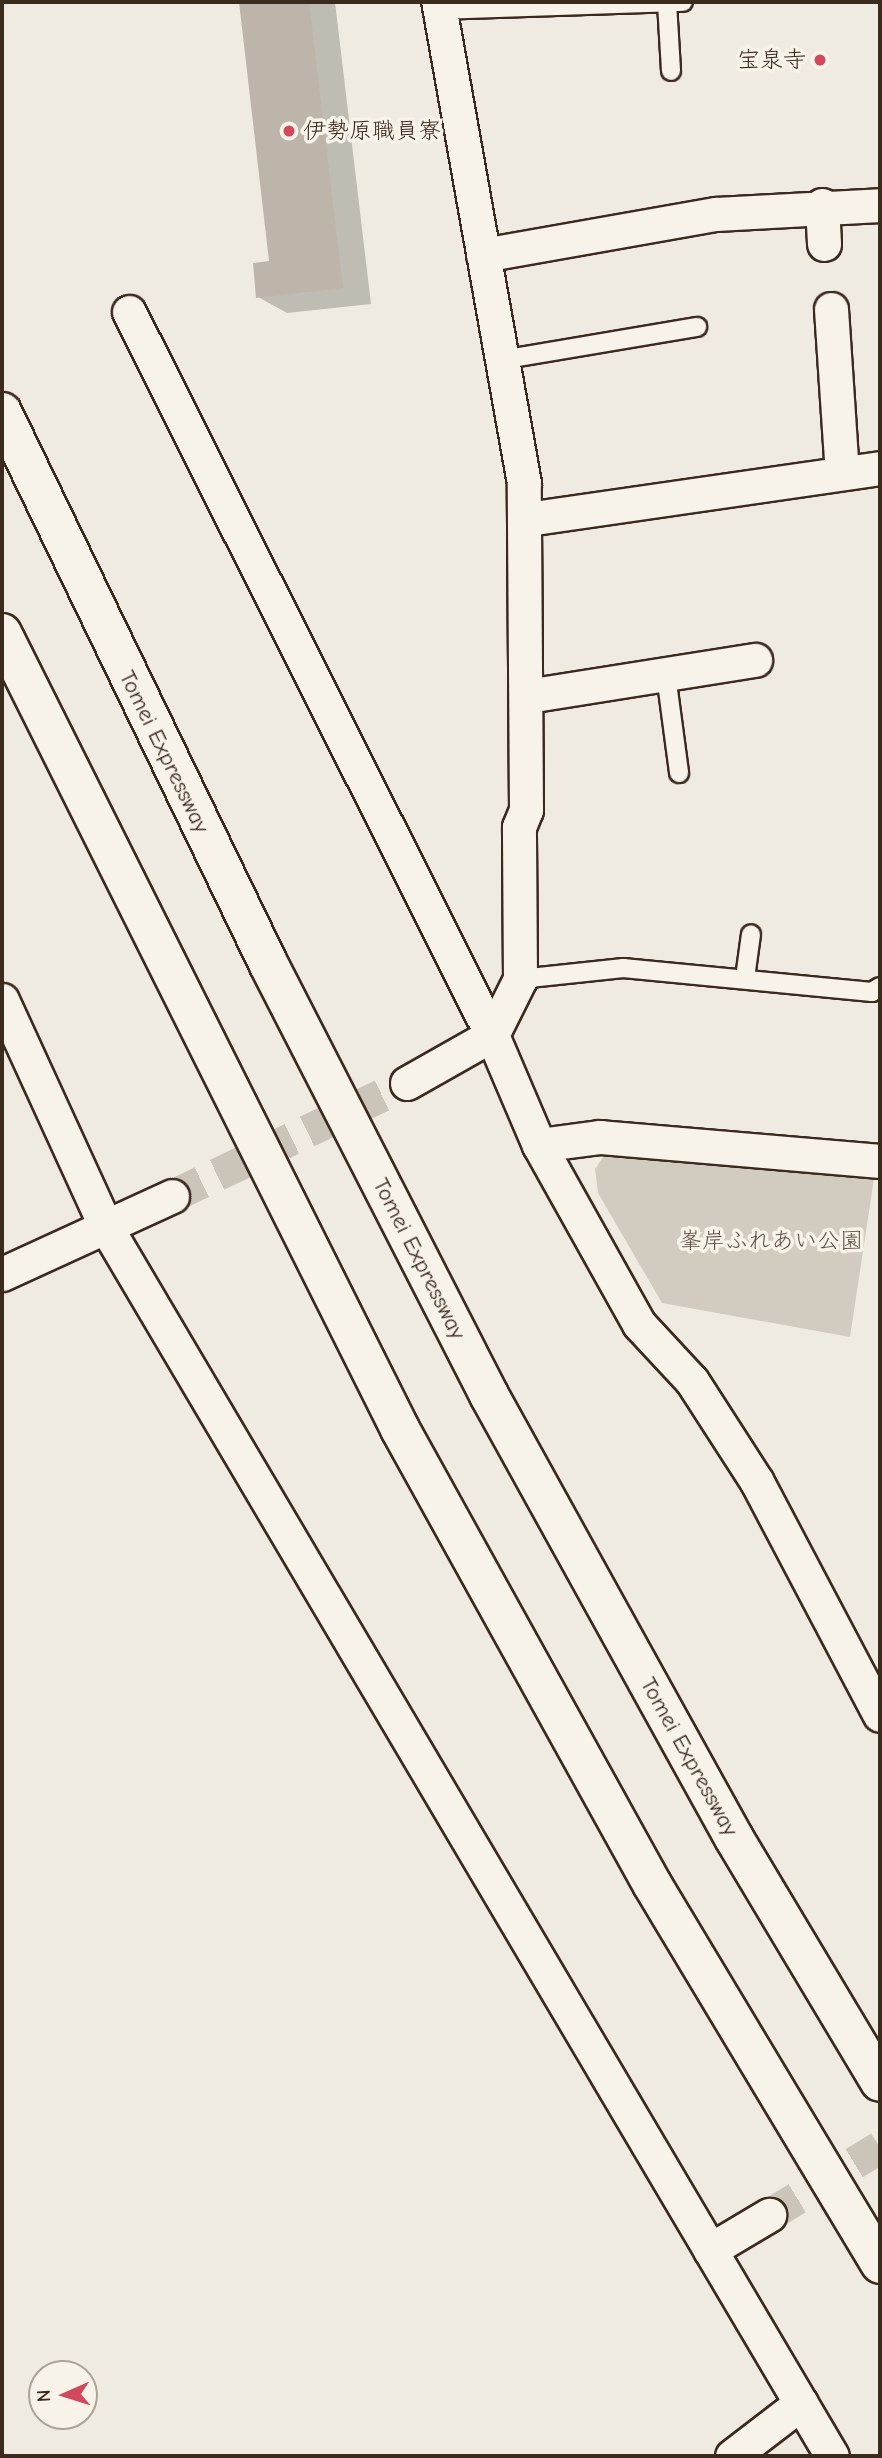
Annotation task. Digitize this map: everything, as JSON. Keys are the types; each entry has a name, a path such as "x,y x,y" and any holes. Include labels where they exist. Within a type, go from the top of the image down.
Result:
{"highway":[{"name":"Tomei Expressway","path":"2,412 268,963 489,1395 734,1838 880,2082"},
{"path":"2,633 400,1429 652,1884 880,2264"}],"street":[{"path":"407,1083 492,1035 520,979 519,827 526,810 527,519 439,6"},
{"path":"483,256 716,214 822,205 880,205"},
{"path":"822,205 824,244"},
{"path":"831,309 842,473"},
{"path":"129,312 492,1035 539,1145 639,1324 692,1381 757,1482 869,1667 880,1715"},
{"path":"527,519 880,468"},
{"path":"527,696 755,660"},
{"path":"2,1000 106,1227 832,2456"},
{"path":"539,1145 600,1137 880,1161"},
{"path":"2,1274 172,1196"},
{"path":"710,2250 769,2215"},
{"path":"732,2456 801,2403"}],"lane":[{"path":"439,6 675,2 671,71"},
{"path":"501,360 697,327"},
{"path":"666,675 679,773"},
{"path":"745,978 751,934"},
{"path":"520,979 623,968 872,992 880,987"}],"green space":[{"name":"峯岸ふれあい公園","path":"608,1150 875,1172 850,1337 662,1303 598,1193 595,1169"}],"building":[{"name":"伊勢原職員寮","path":"239,2 309,2 343,288 256,298 253,263 269,261"}],"tunnel":[{"path":"172,1196 407,1083"},
{"path":"769,2215 880,2147"}],"place":[{"name":"宝泉寺","path":"820,60"},
{"name":"伊勢原職員寮","path":"289,131"}]}
